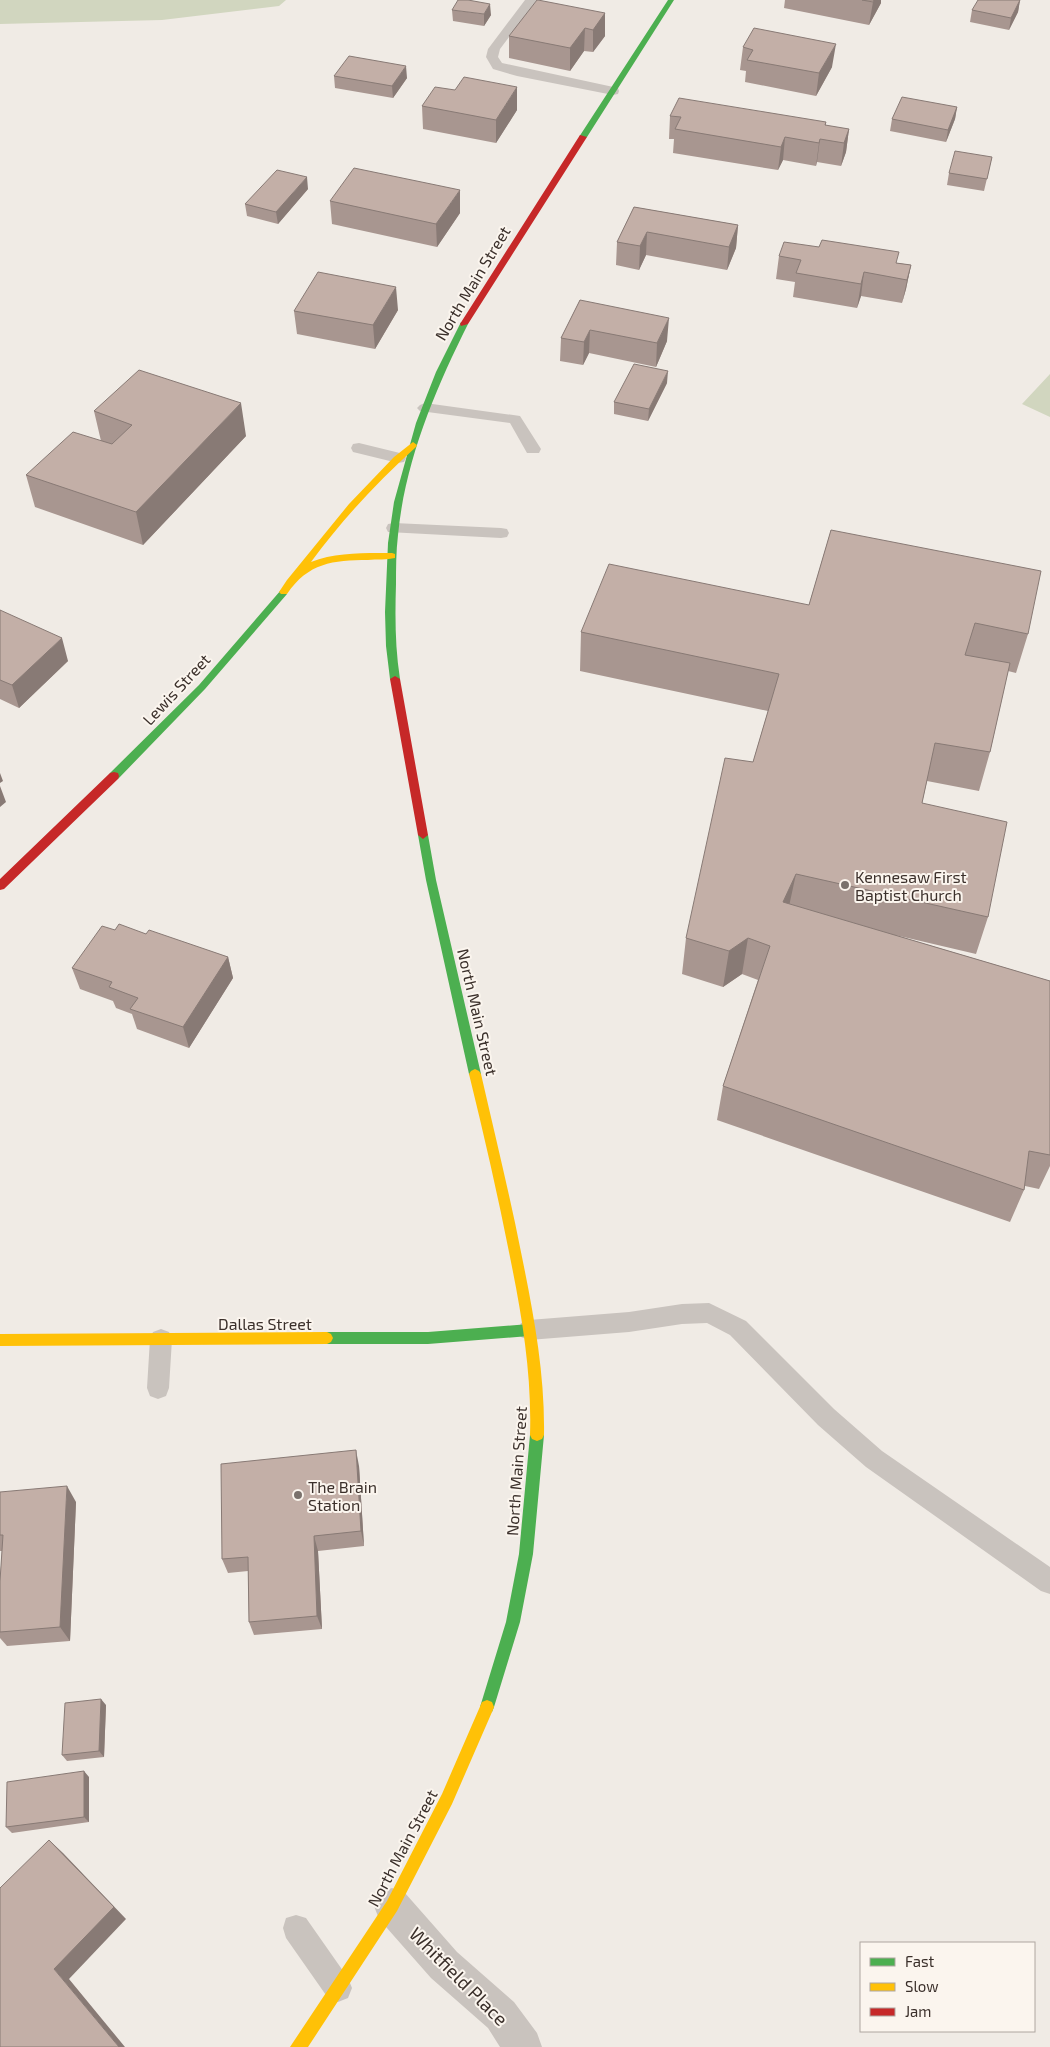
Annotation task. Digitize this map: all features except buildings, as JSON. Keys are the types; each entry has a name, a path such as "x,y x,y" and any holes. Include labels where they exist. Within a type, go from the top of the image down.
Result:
{"main road":[{"name":"North Main Street","path":"298,2047 312,2029 392,1906 447,1799 490,1700 513,1622 526,1554 538,1413 529,1330 515,1247 426,851 392,662 390,606 394,528 413,445 424,408 448,354 474,307 671,0"},
{"path":"297,575 348,506 383,470 413,445"},
{"name":"Lewis Street","path":"0,886 179,713 266,615 297,575 307,568 324,562 358,557 392,556"},
{"name":"Dallas Street","path":"0,1340 428,1338 529,1330"}],"street":[{"name":"Whitfield Place","path":"392,1906 444,1965 501,2015 523,2047"}],"lane":[{"path":"531,0 494,49 492,57 497,66 517,72 613,91"},
{"path":"424,408 515,419 533,449"},
{"path":"359,448 398,458"},
{"path":"394,528 501,533"},
{"path":"529,1330 629,1322 682,1314 709,1313 738,1328 826,1417 874,1459 1050,1582"},
{"path":"158,1388 161,1339"},
{"path":"296,1928 338,1988"}],"green space":[{"path":"0,0 286,0 279,6 162,20 0,24"},
{"path":"1050,374 1050,417 1022,404"}],"traffic: fast":[{"path":"583,137 671,0"},
{"path":"395,679 391,646 390,612 392,543 399,502 420,423 441,372 464,324"},
{"path":"114,776 202,687 284,592"},
{"path":"423,835 431,880 475,1074"},
{"path":"327,1338 428,1338 529,1330"},
{"path":"487,1707 513,1622 526,1554 537,1435"}],"traffic: slow":[{"path":"298,574 352,506 381,474 413,445"},
{"path":"284,592 298,574 319,563 343,558 392,556"},
{"path":"475,1074 508,1217 525,1303 536,1386 537,1435"},
{"path":"0,1340 327,1338"},
{"path":"298,2047 312,2029 392,1906 447,1799 487,1707"}],"traffic: jam":[{"path":"464,324 583,137"},
{"path":"395,679 423,835"},
{"path":"0,886 114,776"}],"place":[{"name":"Kennesaw First Baptist Church","path":"845,885"},
{"name":"The Brain Station","path":"298,1495"}]}
